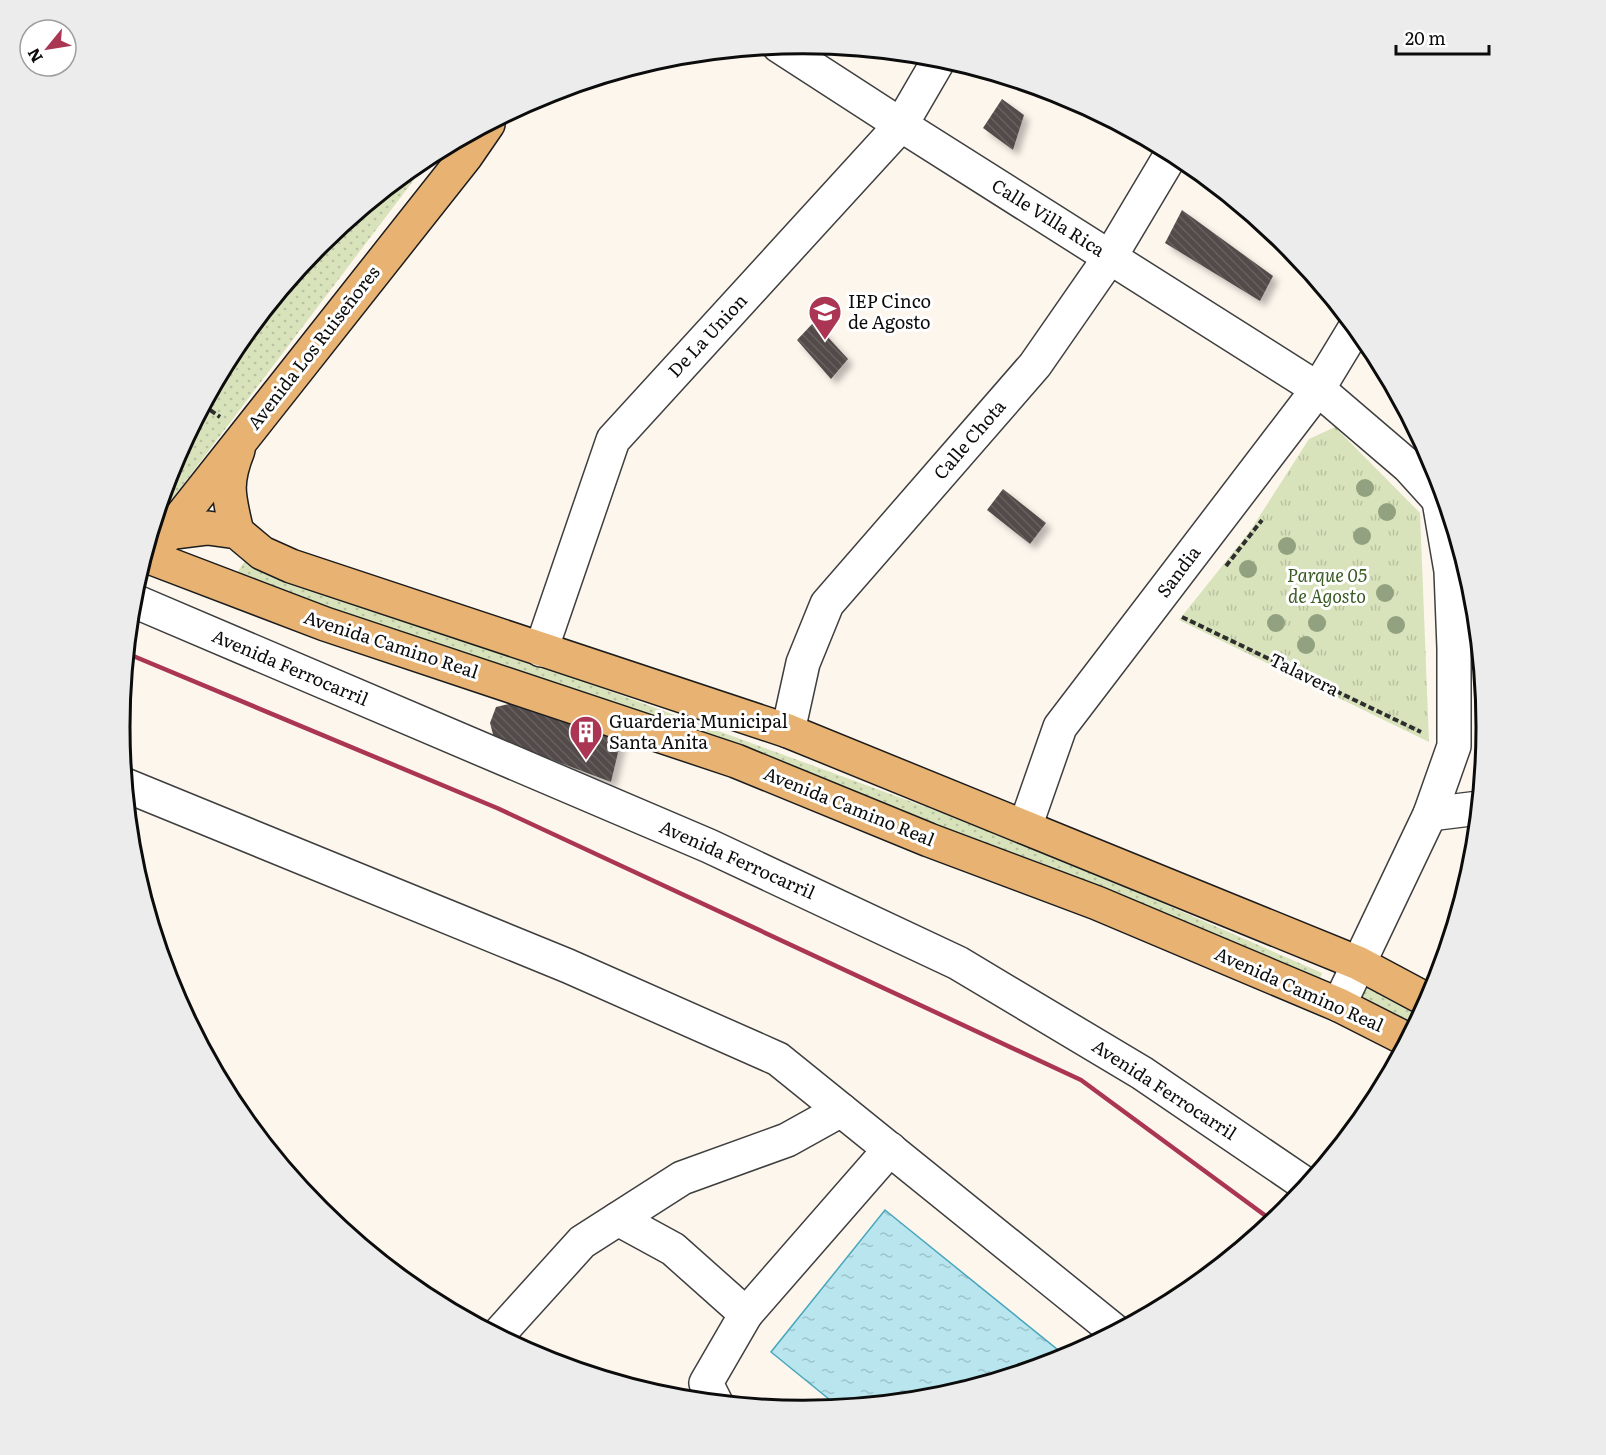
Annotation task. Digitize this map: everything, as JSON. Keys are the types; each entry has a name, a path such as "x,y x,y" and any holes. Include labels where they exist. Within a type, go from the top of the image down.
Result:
{"main road":[{"name":"Avenida Los Ruiseñores","path":"154,546 479,137"},
{"path":"237,532 229,498 229,472 242,438"},
{"path":"153,550 208,528 237,532 262,553 291,566 788,731 1358,963 1420,996"},
{"name":"Avenida Camino Real","path":"152,552 325,624 736,761 929,840 1097,903 1339,1005 1401,1036"}],"street":[{"name":"Calle Villa Rica","path":"792,54 1318,389 1408,466 1435,496"},
{"name":"De La Union","path":"541,650 613,440 901,125 935,67"},
{"name":"Calle Chota","path":"788,731 803,663 827,604 1035,365 1110,257 1167,161"},
{"name":"Sandia","path":"1025,827 1060,727 1318,389 1350,336"},
{"path":"1339,1005 1430,814 1454,746 1454,648 1451,571 1446,529"},
{"name":"Avenida Ferrocarril","path":"141,604 709,846 958,963 1142,1073 1301,1181"},
{"path":"132,788 568,966 778,1059 1110,1327"},
{"path":"1430,814 1472,809"},
{"path":"502,1330 582,1242 682,1178 787,1140 841,1110"},
{"path":"712,1394 706,1383 746,1314 890,1149"},
{"path":"618,1219 673,1249 746,1314"}],"path":[{"path":"1222,572 1264,517"},
{"name":"Talavera","path":"1153,605 1424,733 1424,722"},
{"path":"1184,618 1192,609"}],"green space":[{"path":"416,177 167,506 199,430 220,391 243,353 269,317 327,251 359,221"},
{"name":"Parque 05 de Agosto","path":"1335,427 1420,513 1429,742 1179,620 1250,531 1309,439"},
{"path":"247,558 1032,846 1322,973 1318,985 1033,860 236,574"},
{"path":"1366,984 1414,1009 1408,1022 1360,998"}],"water":[{"path":"885,1210 1059,1351 977,1378 934,1388 891,1395 831,1400 771,1352"}],"building":[{"path":"1002,99 1024,115 1013,150 983,128"},
{"path":"1182,210 1273,276 1260,301 1165,243"},
{"path":"814,322 848,359 831,379 797,340"},
{"path":"1003,489 1046,523 1030,544 987,510"},
{"name":"Guarderia Municipal Santa Anita","path":"513,703 621,740 611,782 494,738 490,723 496,707"}],"railway":[{"path":"133,656 497,808 1081,1080 1266,1216"}],"place":[{"name":"IEP Cinco de Agosto","path":"825,341"},
{"name":"Guarderia Municipal Santa Anita","path":"586,761"}]}
